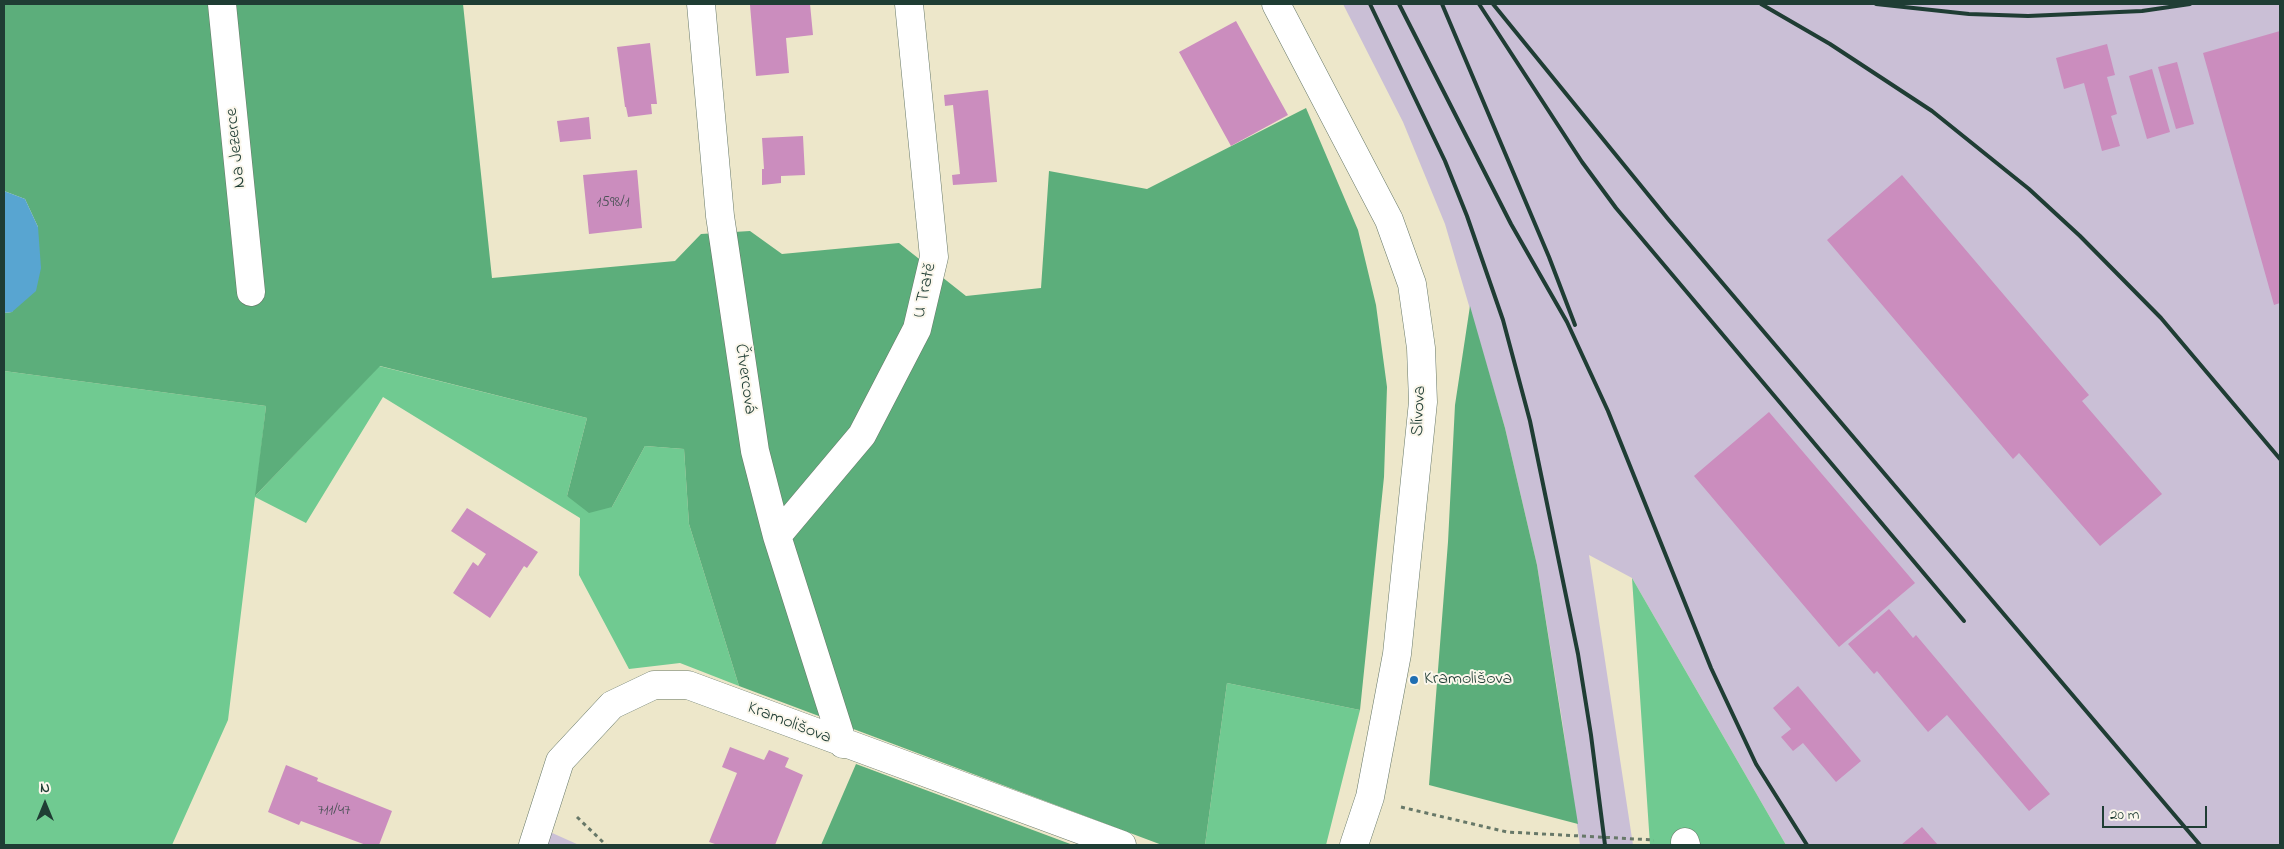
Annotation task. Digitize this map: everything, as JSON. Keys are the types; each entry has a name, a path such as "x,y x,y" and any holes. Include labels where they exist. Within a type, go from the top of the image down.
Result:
{"street":[{"name":"Na Jezerce","path":"222,4 251,292"},
{"name":"Čtvercová","path":"701,4 720,216 754,451 777,536 843,744"},
{"name":"U Tratě","path":"777,536 862,435 917,329 934,257 909,4"},
{"name":"Slívova","path":"1276,4 1389,220 1412,284 1421,348 1423,402 1397,654 1370,797 1354,845"},
{"name":"Kramolišova","path":"533,845 560,761 612,705 654,685 688,685 843,744 1122,845"}],"path":[{"path":"548,795 584,824 606,845"},
{"path":"1370,797 1402,808 1507,832 1686,843"}],"shaded area":[{"path":"1343,4 2280,4 2280,845 1786,845 1632,578 1589,555 1633,845 1580,845 1537,565 1505,428 1445,224 1403,122"},
{"path":"550,832 579,845 546,845"}],"green space":[{"path":"4,4 463,4 492,278 675,261 701,234 750,231 782,254 899,243 966,296 1041,288 1049,171 1147,189 1306,108 1358,230 1376,305 1387,387 1384,477 1360,710 1227,683 1205,845 1162,845 739,686 689,524 684,449 645,446 612,507 589,513 567,496 587,418 380,366 255,496 266,406 4,371 4,313 12,312 38,227 25,199 4,191"},
{"path":"1470,306 1505,428 1537,565 1578,824 1429,785 1448,542 1455,405"},
{"path":"379,366 587,418 567,496 612,507 645,446 684,449 689,524 739,686 680,663 629,669 579,575 580,518 383,397 306,523 255,497 228,720 172,845 4,845 4,371 266,406 256,495"},
{"path":"1632,578 1786,845 1650,845"},
{"path":"1227,683 1360,710 1326,845 1205,845"},
{"path":"856,764 1073,845 821,845"}],"water":[{"path":"4,191 25,199 38,227 41,268 36,291 12,312 4,313"}],"building":[{"path":"810,4 813,35 786,38 789,73 756,76 750,5"},
{"path":"1236,21 1288,115 1231,146 1179,52"},
{"path":"2280,31 2280,303 2274,305 2203,53"},
{"path":"650,43 657,104 651,104 652,114 628,117 617,47"},
{"path":"2107,44 2115,75 2107,77 2117,114 2111,116 2120,146 2102,151 2084,83 2064,89 2056,58"},
{"path":"2177,62 2194,124 2176,129 2158,67"},
{"path":"2152,69 2170,132 2147,139 2129,76"},
{"path":"988,90 997,182 953,185 952,175 960,174 953,105 945,106 944,95"},
{"path":"589,117 591,139 560,142 557,121"},
{"path":"803,136 805,175 781,176 781,183 762,185 762,169 764,169 762,138"},
{"path":"637,170 642,228 589,234 583,175"},
{"path":"1902,175 2089,395 2082,401 2162,494 2100,546 2019,453 2013,459 1827,240"},
{"path":"1769,412 1915,583 1839,647 1694,476"},
{"path":"467,508 538,552 527,568 524,566 490,618 453,593 473,562 478,566 486,554 451,531"},
{"path":"1889,609 1913,638 1916,635 2050,794 2029,811 1947,715 1928,732 1877,671 1874,674 1848,644"},
{"path":"1798,686 1861,761 1836,782 1803,743 1793,751 1781,737 1791,729 1773,708"},
{"path":"730,747 764,760 769,750 789,758 785,767 803,775 775,845 718,845 709,842 737,773 722,767"},
{"path":"286,765 318,778 317,781 392,811 379,845 366,845 301,821 299,825 268,812"},
{"path":"1922,827 1938,845 1901,845"}],"railway":[{"path":"1370,4 1445,161 1467,216 1503,320 1530,421 1578,654 1591,735 1605,845"},
{"path":"1399,4 1511,224 1567,322 1608,411 1711,668 1756,764 1807,845"},
{"path":"1442,4 1549,257 1575,325"},
{"path":"1479,4 1582,162 1616,208 1964,621"},
{"path":"1493,4 1668,219 2200,845"},
{"path":"1761,4 1830,44 1932,111 2029,189 2080,236 2161,318 2280,459"},
{"path":"1876,4 1969,14 2028,16 2142,11 2190,4"}],"place":[{"name":"Kramolišova","path":"1414,680"}]}
